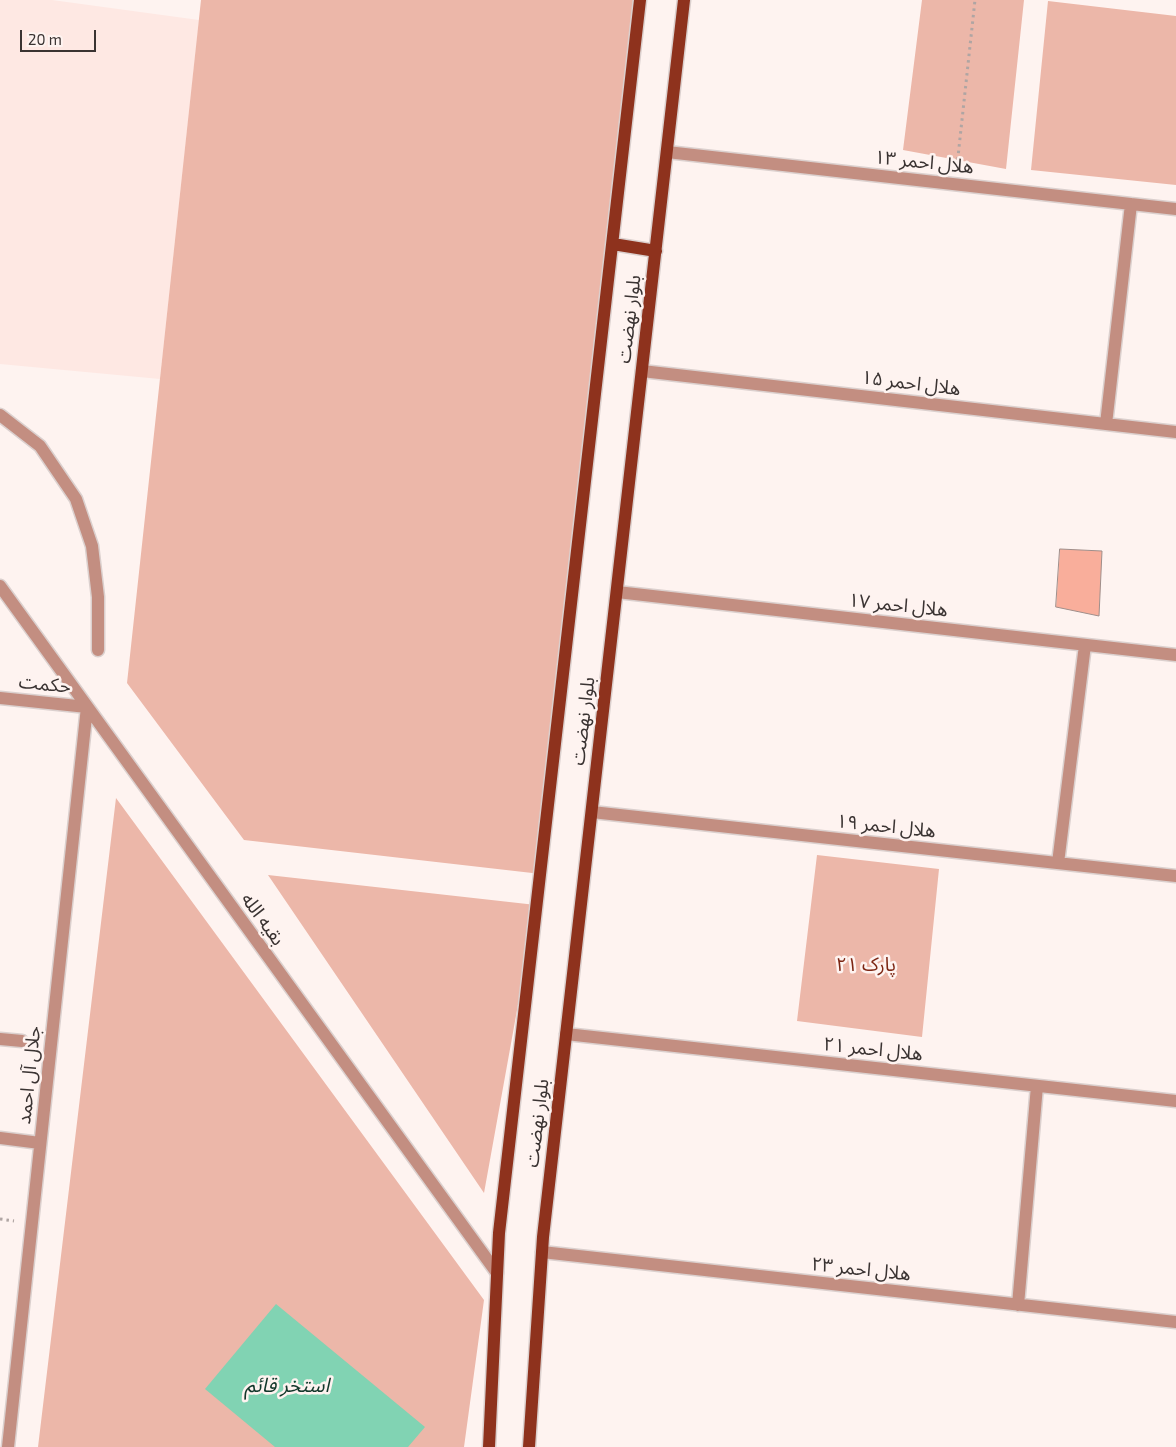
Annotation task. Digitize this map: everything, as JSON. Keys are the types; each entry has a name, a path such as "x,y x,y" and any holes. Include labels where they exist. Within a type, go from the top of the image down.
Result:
{"main road":[{"name":"بلوار نهضت","path":"489,1447 499,1233 640,0"},
{"name":"بلوار نهضت","path":"528,1447 542,1252 684,0"},
{"path":"613,244 656,251"}],"street":[{"name":"هلال احمر ۱۳","path":"667,152 1176,209"},
{"path":"1106,424 1132,204"},
{"name":"هلال احمر ۱۵","path":"642,371 1176,432"},
{"path":"0,415 40,446 76,499 92,546 98,597 98,650"},
{"name":"بقیه الله","path":"0,586 497,1273"},
{"name":"هلال احمر ۱۷","path":"617,592 1176,655"},
{"path":"1058,863 1085,645"},
{"name":"حکمت","path":"0,698 87,707"},
{"name":"جلال آل احمد","path":"8,1447 6,1397 40,1143 87,707"},
{"name":"هلال احمر ۱۹","path":"592,812 1176,876"},
{"name":"هلال احمر ۲۱","path":"566,1034 1176,1101"},
{"path":"0,1039 22,1041"},
{"path":"1018,1305 1037,1086"},
{"path":"0,1138 40,1143"},
{"name":"هلال احمر ۲۳","path":"542,1252 1176,1322"}],"path":[{"path":"955,185 975,0"}],"shaded area":[{"path":"0,0 52,0 199,20 160,379 0,364"}],"green space":[{"path":"201,0 640,0 541,874 244,840 127,683"},
{"path":"922,0 1024,0 1006,169 903,150"},
{"path":"1048,1 1176,16 1176,185 1031,170"},
{"path":"116,798 484,1300 464,1447 38,1447"},
{"name":"پارک ۲۱","path":"817,855 939,869 922,1037 797,1021"},
{"path":"268,875 536,905 484,1193"}],"water":[{"name":"استخر قائم","path":"276,1304 425,1427 408,1447 275,1447 205,1389"}],"building":[{"path":"1060,549 1102,551 1099,616 1056,607"}]}
